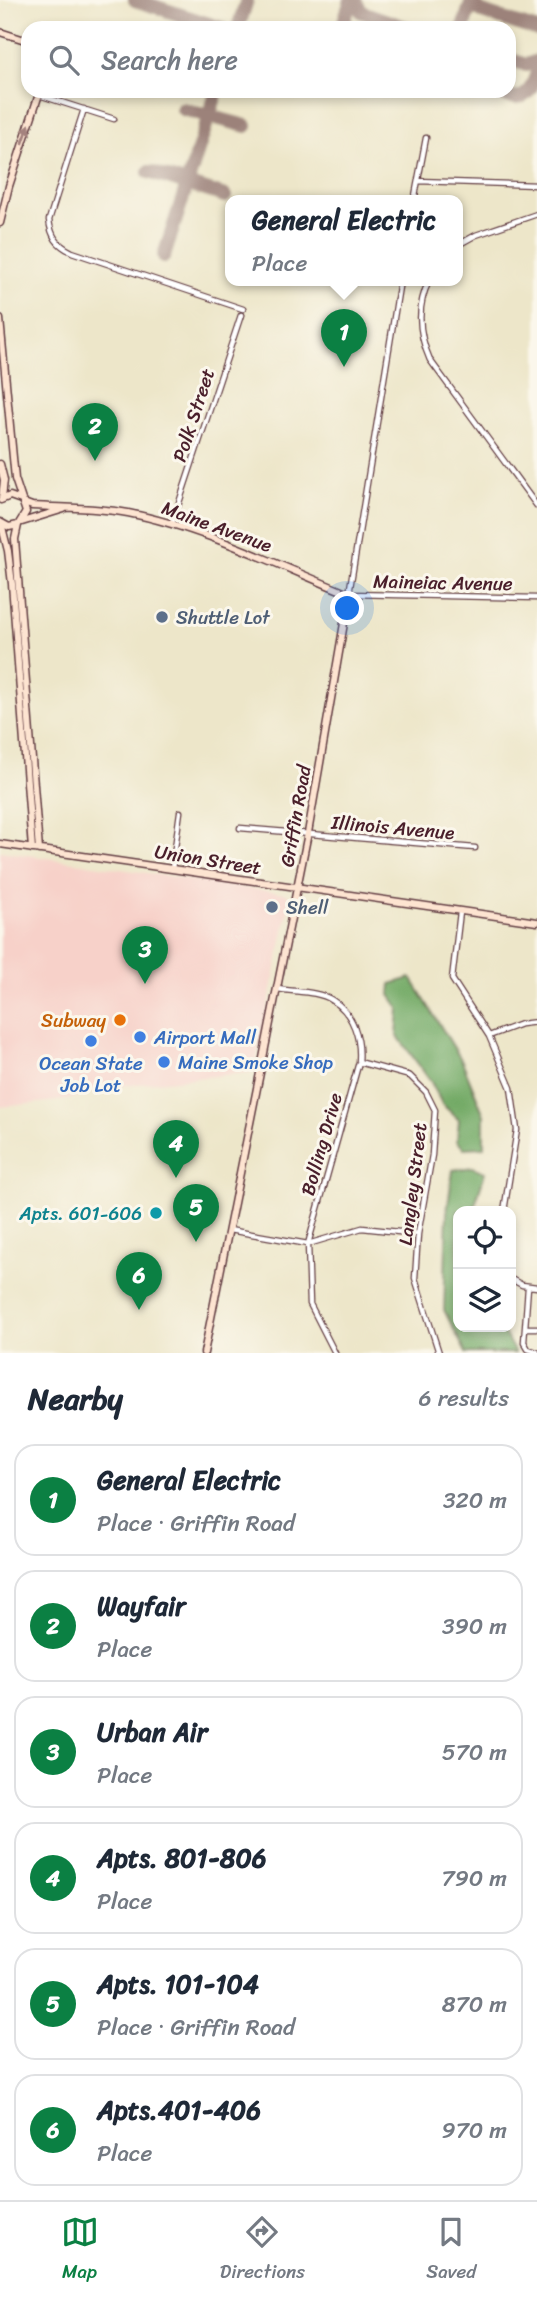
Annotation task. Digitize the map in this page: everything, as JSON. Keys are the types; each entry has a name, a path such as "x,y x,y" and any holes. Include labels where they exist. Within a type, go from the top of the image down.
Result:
{"street":[{"path":"0,32 21,39"},
{"path":"0,223 1,207 38,98"},
{"path":"54,98 114,119"},
{"name":"Polk Street","path":"84,109 49,220 54,238 61,247 242,312 172,524"},
{"path":"415,195 426,138"},
{"path":"418,181 537,185"},
{"path":"463,242 476,234 537,214"},
{"name":"Griffin Road","path":"204,1353 308,834 399,286"},
{"path":"427,286 422,298 420,320 424,346 430,360 537,506"},
{"path":"0,319 15,480 26,512 15,539 36,849"},
{"path":"0,464 4,480 1,499"},
{"name":"Maine Avenue","path":"1,499 14,496 32,506 127,513 172,524 349,594"},
{"name":"Maine Avenue","path":"20,523 69,507"},
{"path":"0,523 9,527 20,523"},
{"path":"0,523 8,551 12,584 36,849"},
{"name":"Maineiac Avenue","path":"349,594 537,598"},
{"path":"172,869 180,812"},
{"name":"Illinois Avenue","path":"240,828 475,848"},
{"name":"Union Street","path":"0,844 537,922"},
{"path":"460,912 452,979 489,1037 511,1088 517,1130 506,1206"},
{"name":"Bolling Drive","path":"278,989 333,1000 355,1028 360,1047 359,1062 308,1244 310,1304 335,1353"},
{"path":"489,1037 521,1024 537,1022"},
{"name":"Langley Street","path":"359,1062 410,1076 426,1092 435,1110 432,1156 418,1234 415,1278 439,1353"},
{"path":"229,1230 308,1244 362,1228 418,1234"},
{"path":"516,1281 528,1287 537,1287"},
{"path":"528,1287 526,1346 537,1352"},
{"path":"525,1328 537,1328"}],"shaded area":[{"path":"0,851 287,894 290,902 254,1072 108,1087 67,1100 0,1107"}],"green space":[{"path":"411,978 462,1061 484,1115 484,1147 464,1148 457,1141 459,1120 442,1104 431,1082 397,1035 399,1008 390,995 391,984"},
{"path":"473,1167 485,1172 475,1206 453,1206 453,1328 444,1310 447,1212 453,1170"},
{"path":"455,1332 505,1335 515,1353 466,1353"}],"taxiway":[{"path":"135,0 200,21"},
{"path":"240,21 247,0"},
{"path":"344,21 351,0"},
{"path":"354,0 362,12 388,21"},
{"path":"465,21 472,0"},
{"path":"474,0 476,7 482,12 510,21"},
{"path":"516,23 537,30"},
{"path":"516,61 526,65 537,61"},
{"path":"516,97 521,97 530,90 537,72"},
{"path":"164,256 215,98"},
{"path":"183,109 246,126"},
{"path":"149,172 225,196"}],"place":[{"name":"General Electric","path":"344,367"},
{"name":"Wayfair","path":"95,461"},
{"name":"Shuttle Lot","path":"162,617"},
{"name":"Shell","path":"272,907"},
{"name":"Urban Air","path":"145,984"},
{"name":"Subway","path":"120,1020"},
{"name":"Airport Mall","path":"140,1037"},
{"name":"Ocean State Job Lot","path":"91,1041"},
{"name":"Maine Smoke Shop","path":"164,1062"},
{"name":"Apts. 801-806","path":"176,1178"},
{"name":"Apts. 601-606","path":"156,1213"},
{"name":"Apts. 101-104","path":"196,1242"},
{"name":"Apts.401-406","path":"139,1310"}]}
